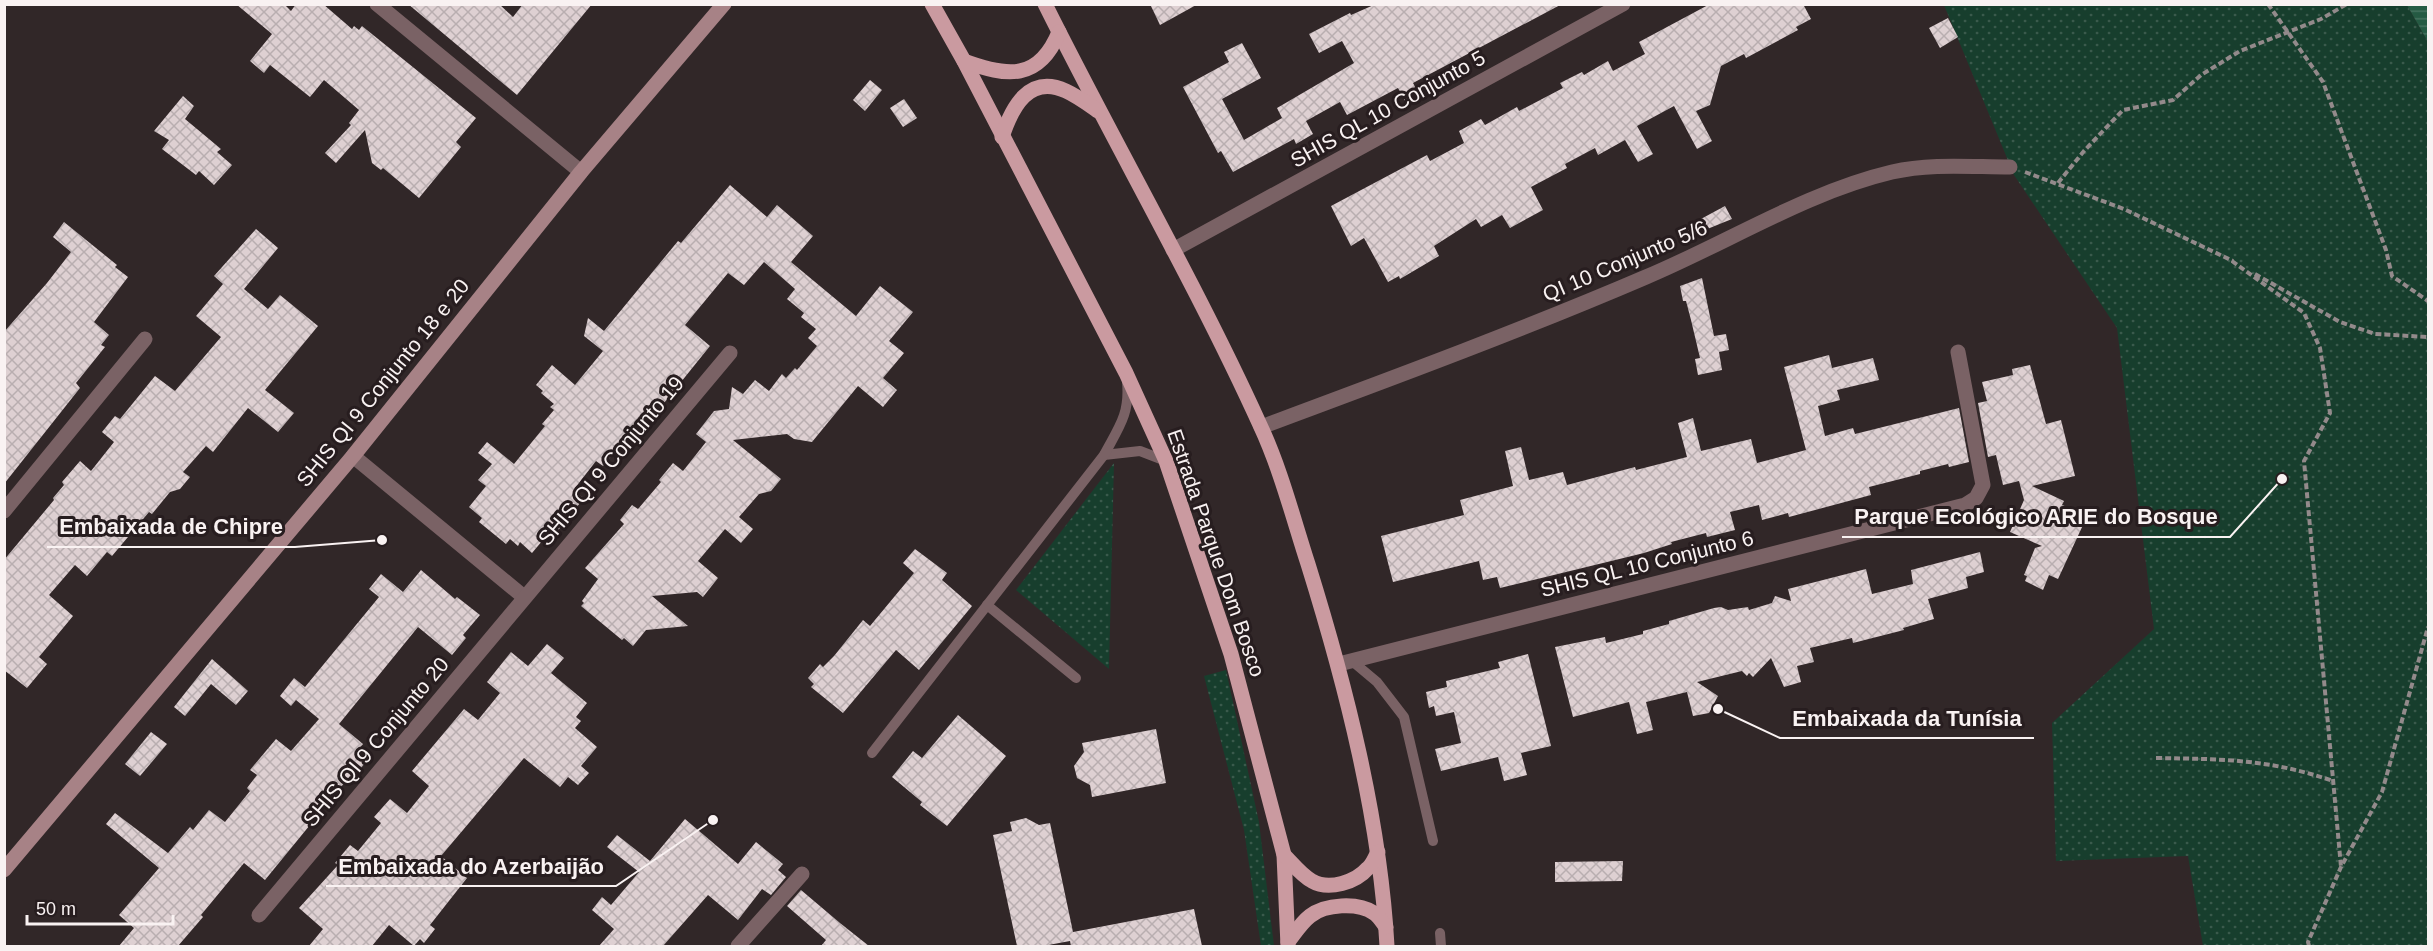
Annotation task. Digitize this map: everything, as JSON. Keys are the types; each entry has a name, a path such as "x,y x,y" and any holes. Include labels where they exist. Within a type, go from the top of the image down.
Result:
{"main road":[{"name":"Estrada Parque Dom Bosco","path":"932,4 1126,373 1166,461 1232,654 1284,855 1288,944"},
{"path":"1045,4 1098,111 1173,250 1261,427 1283,486 1346,662 1378,852 1387,946"},
{"path":"964,61 991,71 1020,71 1038,64 1045,58 1053,48 1059,32"},
{"path":"1002,137 1010,114 1022,97 1035,88 1049,86 1066,90 1098,111"},
{"path":"1284,855 1313,882 1325,885 1344,883 1358,877 1370,867 1378,852"},
{"path":"1288,944 1302,922 1312,914 1327,909 1362,907 1376,914 1386,927"}],"street":[{"path":"377,4 581,172"},
{"name":"SHIS QI 9 Conjunto 18 e 20","path":"4,870 353,456 581,172 724,4"},
{"name":"SHIS QL 10 Conjunto 5","path":"1173,250 1623,4"},
{"name":"QI 10 Conjunto 5/6","path":"1261,427 1459,354 1648,277 1827,193 1892,172 1927,167 2010,167"},
{"path":"4,511 145,339"},
{"name":"SHIS QL 10 Conjunto 6","path":"1346,662 1965,505 1976,498 1983,485 1958,352"},
{"name":"SHIS QI 9 Conjunto 19","path":"524,597 730,353"},
{"path":"353,456 524,597"},
{"name":"SHIS QI 9 Conjunto 20","path":"259,915 524,597"},
{"path":"738,946 802,874"}],"lane":[{"path":"872,753 1104,455 1127,408 1126,373"},
{"path":"1104,455 1140,450 1166,461"},
{"path":"987,605 1076,678"},
{"path":"1346,662 1377,682 1404,717 1433,842"},
{"path":"1440,933 1441,946"}],"path":[{"path":"2268,4 2323,82 2386,250 2392,276 2428,301"},
{"path":"2058,183 2084,151 2123,110 2173,100 2201,75 2240,51 2321,19 2347,4"},
{"path":"2010,167 2124,209 2232,261 2293,297 2340,321 2375,334 2428,337"},
{"path":"2232,261 2304,313 2320,348 2330,413 2304,461 2341,867"},
{"path":"2309,946 2308,942 2341,867 2382,792 2428,627"},
{"path":"2157,758 2244,760 2301,770 2333,781"}],"shaded area":[{"path":"1944,5 2407,5 2428,42 2428,946 2203,946 2188,856 2056,861 2052,723 2154,629 2117,328 2014,175"},
{"path":"2407,5 2428,5 2428,42"},
{"path":"1114,463 1109,669 1016,590"},
{"path":"1226,670 1259,822 1274,946 1261,946 1244,830 1204,676"}],"building":[{"path":"236,4 284,4 291,11 296,4 323,4 352,29 354,26 359,30 362,26 476,118 456,142 461,147 419,198 383,168 381,170 372,163 365,130 336,163 325,153 351,125 349,123 359,110 324,80 310,97 270,65 264,73 250,61 272,34"},
{"path":"408,4 499,4 513,17 523,4 592,4 517,95"},
{"path":"1150,4 1198,4 1160,25"},
{"path":"1376,4 1562,4 1413,83 1420,96 1406,103 1398,88 1347,115 1340,102 1306,121 1313,134 1296,144 1294,139 1233,172 1221,151 1218,153 1183,87 1229,62 1224,52 1242,43 1261,78 1222,99 1244,140 1282,118 1277,108 1354,63 1342,41 1319,53 1309,34 1350,13 1351,15"},
{"path":"1710,4 1803,4 1811,19 1796,27 1798,30 1746,58 1744,54 1721,66 1710,105 1696,111 1712,141 1697,149 1674,106 1637,126 1653,154 1638,162 1625,140 1598,155 1595,148 1565,164 1567,168 1531,187 1543,210 1510,228 1502,215 1481,227 1476,219 1434,246 1439,256 1400,279 1399,276 1388,282 1364,238 1351,246 1331,206 1427,155 1430,161 1464,143 1459,131 1481,119 1485,125 1517,107 1519,111 1563,88 1560,83 1582,72 1584,75 1608,61 1613,71 1645,54 1639,42"},
{"path":"1948,18 1958,37 1940,48 1929,28"},
{"path":"870,80 882,90 865,111 853,100"},
{"path":"183,96 194,106 185,119 221,149 217,152 232,165 214,185 199,171 196,175 162,149 169,140 154,131"},
{"path":"904,99 917,118 903,127 890,108"},
{"path":"730,185 767,217 777,205 813,236 791,262 856,316 880,286 913,312 889,341 904,353 883,378 897,390 883,407 858,386 812,442 794,439 787,434 733,440 781,479 771,491 759,494 739,517 753,529 741,543 725,529 698,561 718,578 703,597 697,592 652,596 688,626 646,630 633,646 624,638 622,640 581,606 584,603 582,601 598,579 585,568 624,524 620,520 632,505 638,509 661,482 659,480 673,463 683,471 706,442 696,434 714,411 729,409 732,387 743,394 755,380 769,391 782,374 786,378 795,368 797,370 817,346 808,338 816,329 801,317 804,313 787,299 795,289 764,262 744,285 728,273 685,325 710,346 627,449 621,444 603,466 596,461 575,488 575,492 584,498 547,544 543,540 532,553 520,542 518,546 510,539 506,544 479,522 482,518 469,507 486,486 478,480 492,464 478,453 487,442 514,464 545,426 542,424 554,410 550,407 554,404 541,393 543,391 536,385 552,365 575,385 603,351 584,336 588,318 604,331 678,241 681,243"},
{"path":"1725,206 1732,219 1690,236 1686,227"},
{"path":"64,222 117,265 115,267 128,277 94,322 109,335 101,345 105,347 76,383 80,388 4,484 4,332 71,252 53,237"},
{"path":"256,229 278,248 244,289 268,309 280,295 318,326 265,390 294,413 278,432 248,408 213,452 206,446 183,472 190,477 180,489 170,492 152,514 149,512 112,556 107,552 87,576 75,565 49,595 73,616 39,657 47,664 27,688 4,670 4,560 54,500 53,498 64,485 62,482 80,461 91,471 114,442 102,432 115,416 120,419 155,376 175,391 221,337 196,316 223,284 214,276"},
{"path":"1702,278 1714,336 1726,334 1729,350 1719,352 1722,370 1698,375 1695,359 1700,358 1680,286"},
{"path":"1829,355 1832,368 1873,358 1879,380 1837,390 1840,400 1818,406 1825,436 1853,428 1855,434 1959,408 1969,462 1949,467 1948,464 1920,471 1920,474 1869,487 1871,495 1789,517 1788,513 1762,520 1759,505 1730,512 1735,530 1707,537 1706,533 1671,542 1672,544 1644,553 1500,588 1497,577 1483,580 1479,561 1393,582 1381,536 1464,515 1460,500 1513,486 1505,451 1521,447 1529,480 1563,472 1567,485 1635,467 1636,470 1687,457 1678,423 1693,418 1701,451 1751,439 1757,463 1806,450 1784,367"},
{"path":"2030,365 2046,424 2061,420 2075,476 2032,486 2064,501 2062,505 2070,508 2065,517 2083,525 2058,579 2049,575 2043,590 2025,581 2027,576 2024,575 2035,548 2042,546 2010,532 2024,500 2019,481 2003,485 1996,455 1988,457 1978,403 1987,401 1982,382 2013,375 2012,369"},
{"path":"915,549 947,573 942,580 972,606 919,670 896,650 843,713 811,687 814,684 808,678 820,664 823,667 834,656 863,620 870,626 914,573 903,563"},
{"path":"1980,552 1984,572 1966,577 1968,588 1928,599 1934,619 1903,628 1904,630 1853,643 1852,638 1810,648 1814,662 1797,666 1801,682 1784,687 1771,658 1753,677 1749,673 1747,676 1742,671 1697,682 1718,696 1709,713 1693,716 1687,692 1646,702 1653,730 1637,734 1629,702 1573,717 1555,647 1605,637 1606,643 1643,634 1643,631 1669,624 1669,621 1714,608 1721,607 1728,610 1748,607 1749,610 1772,603 1775,596 1791,601 1788,589 1866,569 1872,594 1913,584 1911,570"},
{"path":"421,570 455,599 457,597 480,615 463,635 466,638 452,655 418,627 339,724 363,744 359,749 363,753 358,758 365,763 353,778 350,776 265,880 244,863 178,946 119,946 134,928 119,915 159,868 106,824 115,813 168,853 190,827 193,830 209,810 225,822 250,791 247,788 257,775 250,770 276,739 291,751 319,719 296,700 291,706 280,696 294,678 305,687 379,597 369,589 381,574 403,592"},
{"path":"547,644 564,658 551,673 587,703 576,717 581,721 575,728 597,747 581,766 589,773 578,785 568,777 560,787 524,758 441,856 467,878 430,925 435,929 424,943 420,939 414,946 389,925 372,946 309,946 323,929 299,908 338,865 335,863 350,845 358,851 381,823 374,817 390,799 407,813 429,786 412,771 464,709 478,720 500,693 487,682 511,652 528,666"},
{"path":"1528,654 1551,746 1521,753 1527,775 1504,781 1498,757 1441,771 1435,749 1461,743 1454,712 1436,716 1434,706 1429,708 1426,692 1447,687 1446,681 1500,668 1498,662"},
{"path":"212,659 248,691 236,705 211,684 185,716 174,707"},
{"path":"958,715 1006,756 947,826 920,805 922,802 892,777 913,751 922,758"},
{"path":"1156,729 1166,783 1092,797 1090,785 1077,778 1074,766 1084,752 1082,743"},
{"path":"151,732 167,744 140,776 125,764"},
{"path":"1026,818 1039,825 1050,823 1073,932 1194,909 1202,946 1071,946 1070,941 1043,946 1017,946 993,835 1012,831 1010,822"},
{"path":"685,819 738,864 756,842 783,864 778,870 786,877 771,895 762,889 738,920 708,895 663,946 599,946 614,929 592,910 602,897 611,905 639,872 607,847 617,835 650,861"},
{"path":"1623,861 1622,881 1555,882 1555,862"},
{"path":"801,890 869,946 821,946 826,940 787,906"}],"place":[{"name":"Parque Ecológico ARIE do Bosque","path":"2282,479"},
{"name":"Embaixada de Chipre","path":"382,540"},
{"name":"Embaixada da Tunísia","path":"1718,709"},
{"name":"Embaixada do Azerbaijão","path":"713,820"}]}
